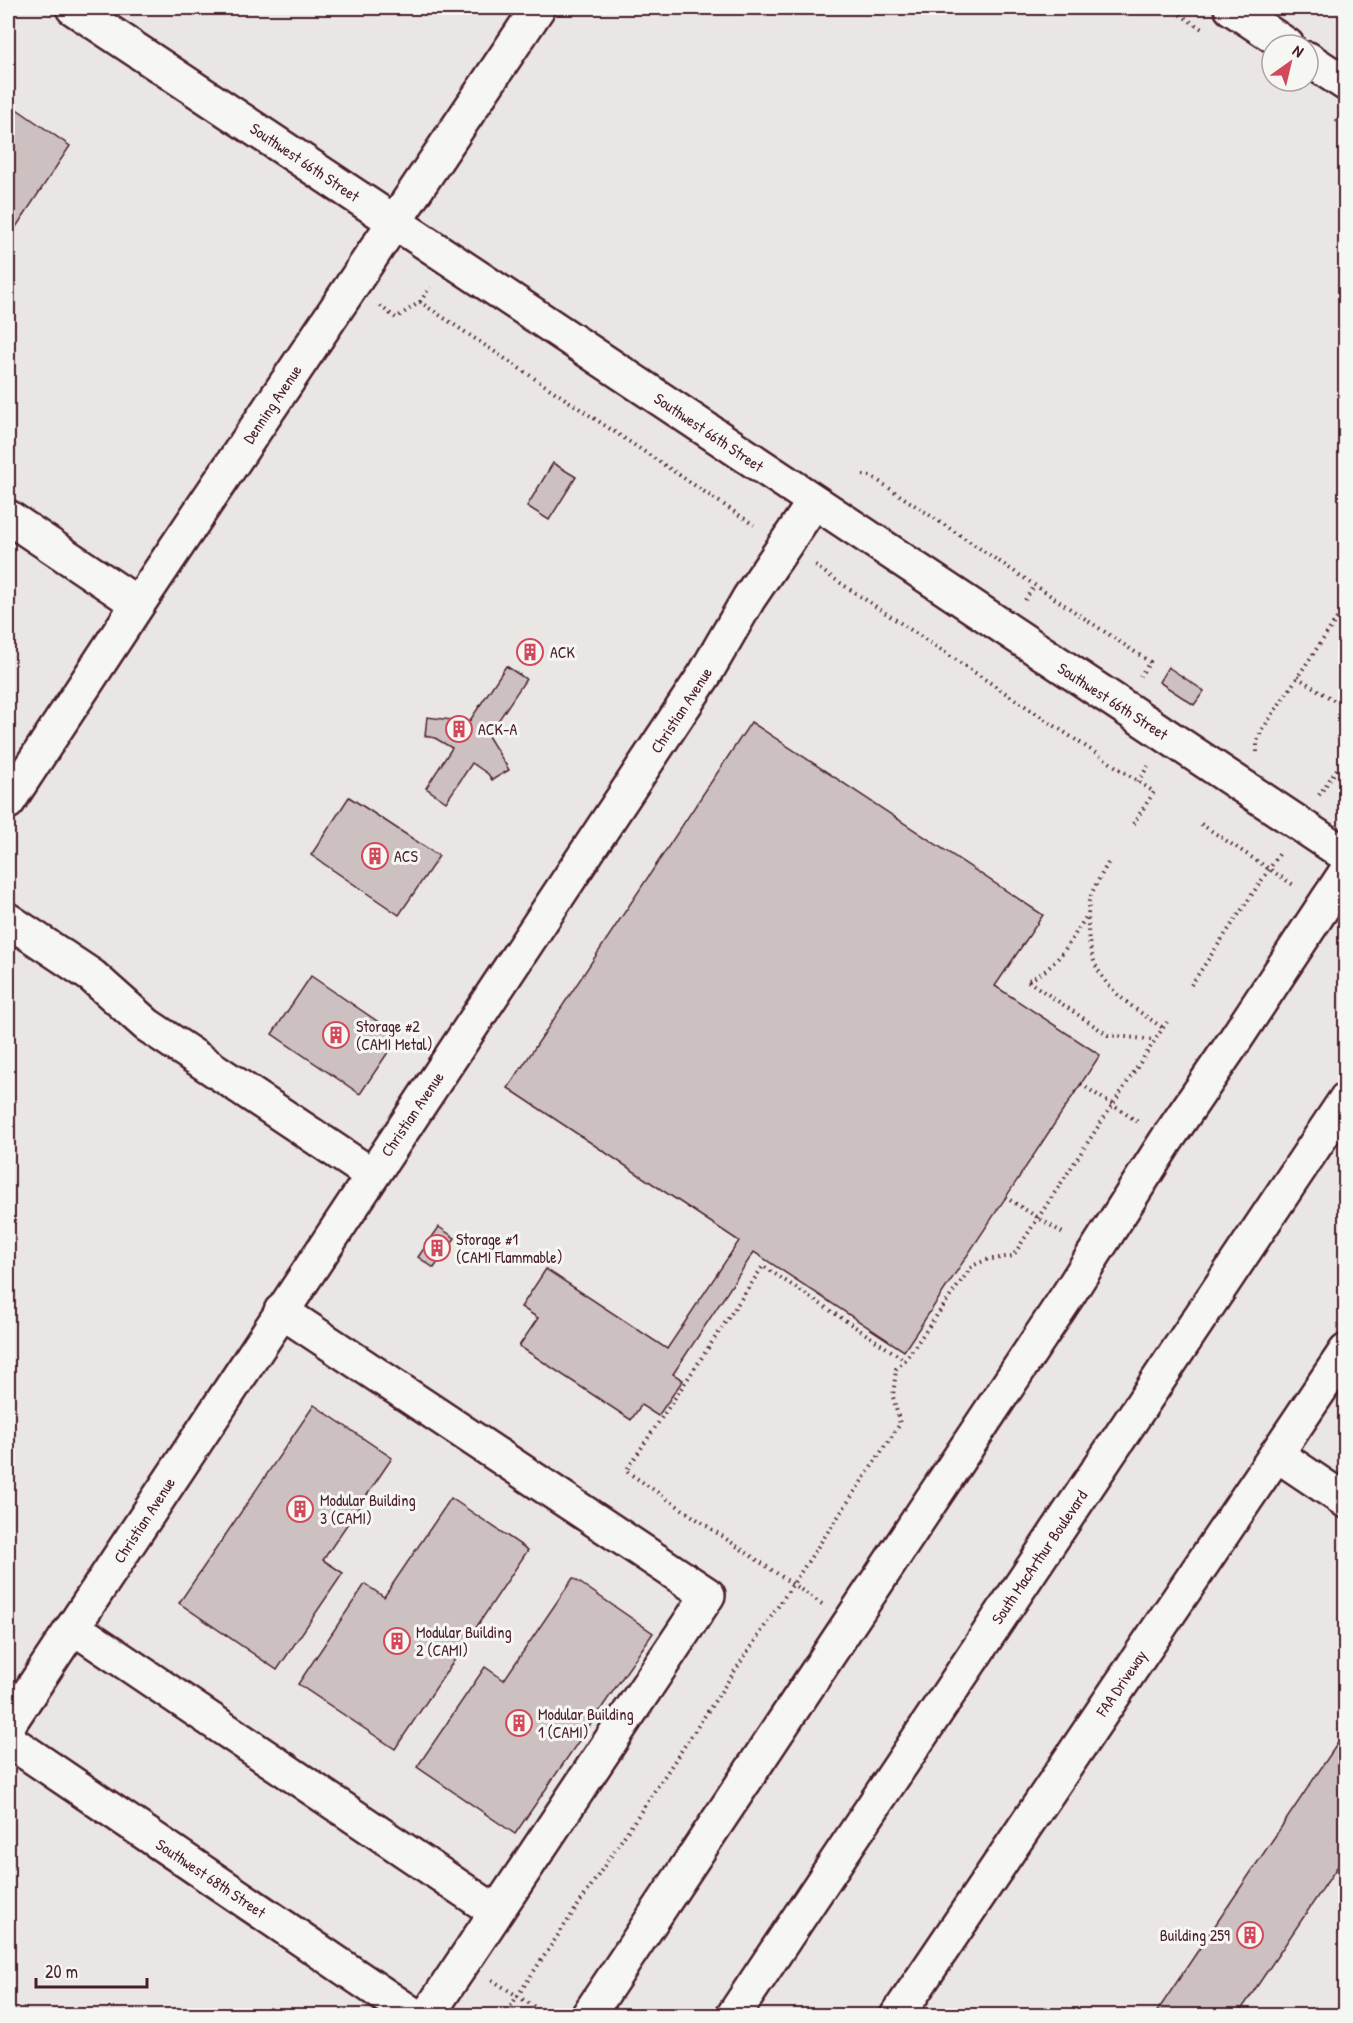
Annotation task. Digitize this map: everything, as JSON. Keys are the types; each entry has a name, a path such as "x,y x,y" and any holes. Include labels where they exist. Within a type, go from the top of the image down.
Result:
{"street":[{"name":"Southwest 66th Street","path":"73,8 1346,855"},
{"name":"Denning Avenue","path":"8,802 138,604 538,8"},
{"path":"1231,8 1269,33"},
{"path":"1320,67 1346,84"},
{"name":"Christian Avenue","path":"8,1725 705,674 749,598 814,502"},
{"path":"8,517 138,604"},
{"path":"588,2016 1346,872"},
{"path":"8,920 92,976 147,1025 372,1174"},
{"name":"South MacArthur Boulevard","path":"733,2016 1346,1099"},
{"path":"281,1311 708,1595 427,2016"},
{"name":"FAA Driveway","path":"897,2016 1346,1351"},
{"path":"1276,1454 1346,1501"},
{"path":"73,1628 496,1912"},
{"name":"Southwest 68th Street","path":"8,1740 415,2016"}],"path":[{"path":"371,300 396,318 420,302 435,279"},
{"path":"420,302 762,531"},
{"path":"863,475 871,476 1150,662 1139,678"},
{"path":"806,561 1154,792 1133,824"},
{"path":"1259,757 1257,741 1346,605"},
{"path":"1297,677 1346,708"},
{"path":"1191,985 1346,756"},
{"path":"1138,782 1150,763"},
{"path":"1201,824 1299,889"},
{"path":"1108,862 1089,900 1088,936 1092,958 1102,978 1117,995 1163,1028"},
{"path":"1088,914 1052,966 1041,975 1028,981 1108,1035 1155,1040"},
{"path":"504,2016 900,1424 894,1405 893,1384 896,1369 905,1360 972,1266 986,1260 1013,1256 1167,1022"},
{"path":"1081,1084 1142,1125"},
{"path":"1005,1197 1071,1239"},
{"path":"824,1605 626,1471 763,1266 905,1360"},
{"path":"489,1977 549,2016"}],"shaded area":[{"path":"8,8 1345,8 1345,2015 8,2015"}],"building":[{"path":"8,103 70,146 8,239"},
{"path":"553,463 576,477 549,520 527,506"},
{"name":"ACK","path":"528,641 541,650 533,663 519,654"},
{"name":"ACK-A","path":"506,666 526,679 488,736 509,770 492,780 488,774 472,763 446,802 426,788 452,748 435,738 425,736 427,717 469,722"},
{"path":"1168,667 1204,691 1194,705 1159,682"},
{"path":"751,722 1043,915 995,986 1100,1055 904,1351 754,1252 673,1374 683,1380 658,1416 641,1405 631,1420 519,1346 538,1318 521,1307 546,1269 667,1349 739,1241 508,1088"},
{"name":"ACS","path":"349,797 439,856 399,915 311,855"},
{"name":"Storage #2 (CAMI Metal)","path":"311,976 399,1036 360,1094 272,1034"},
{"name":"Storage #1 (CAMI Flammable)","path":"439,1227 455,1238 434,1268 418,1257"},
{"name":"Modular Building 3 (CAMI)","path":"314,1405 392,1458 323,1560 343,1573 277,1670 179,1603"},
{"name":"Modular Building 2 (CAMI)","path":"451,1498 528,1550 395,1749 298,1684 365,1584 384,1597"},
{"name":"Modular Building 1 (CAMI)","path":"573,1578 653,1633 515,1834 417,1767 485,1667 504,1680"},
{"name":"Building 259","path":"1346,1731 1346,1854 1237,2016 1154,2016"}],"place":[{"name":"ACK","path":"530,652"},
{"name":"ACK-A","path":"459,729"},
{"name":"ACS","path":"375,856"},
{"name":"Storage #2 (CAMI Metal)","path":"336,1035"},
{"name":"Storage #1 (CAMI Flammable)","path":"437,1248"},
{"name":"Modular Building 3 (CAMI)","path":"300,1509"},
{"name":"Modular Building 2 (CAMI)","path":"397,1641"},
{"name":"Modular Building 1 (CAMI)","path":"519,1723"},
{"name":"Building 259","path":"1250,1935"}]}
